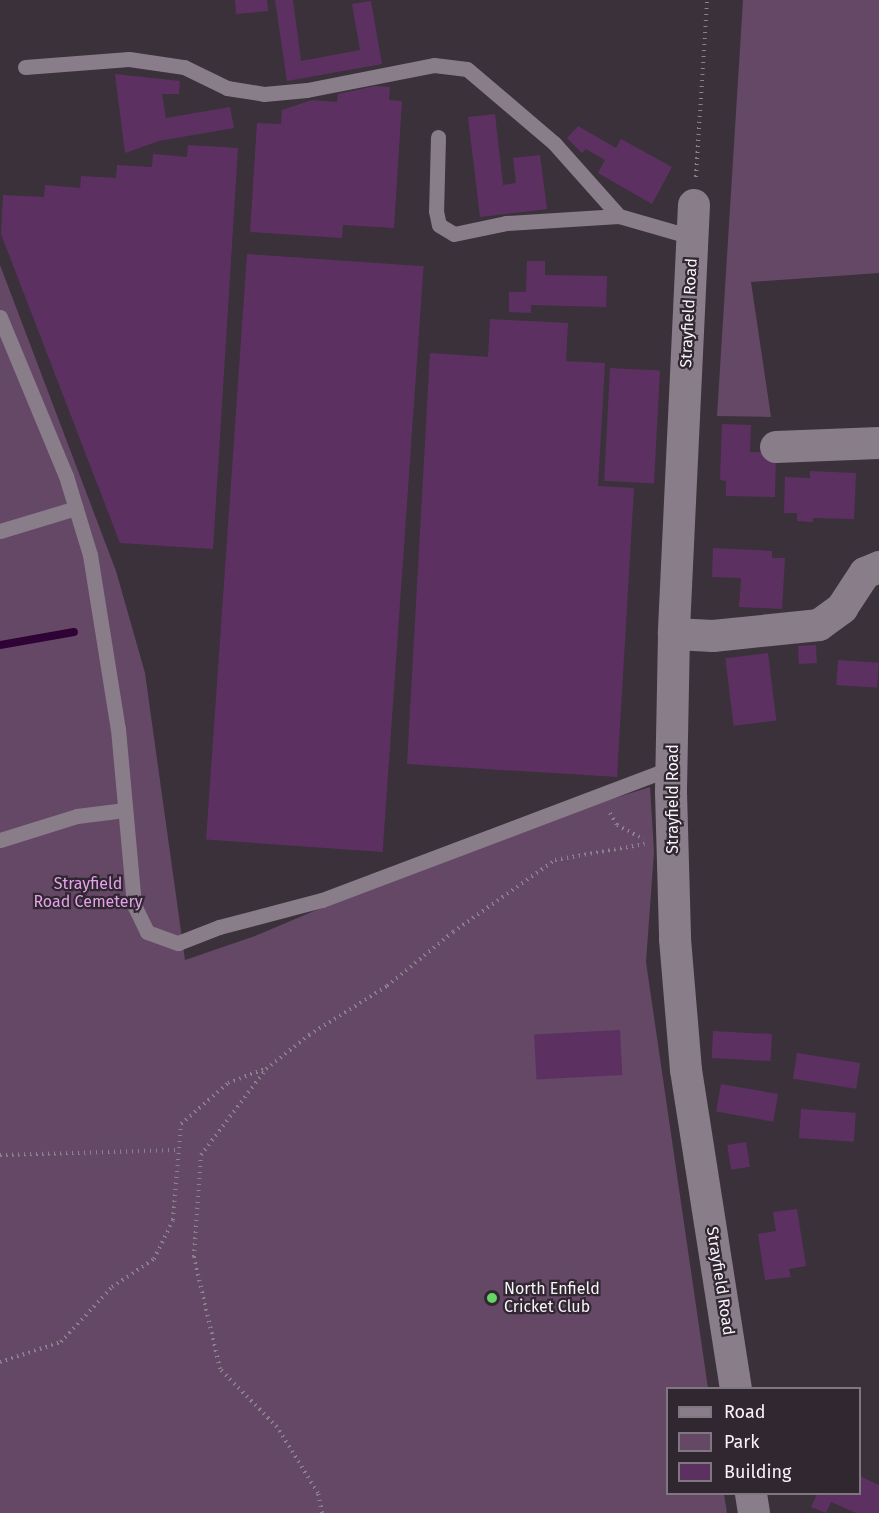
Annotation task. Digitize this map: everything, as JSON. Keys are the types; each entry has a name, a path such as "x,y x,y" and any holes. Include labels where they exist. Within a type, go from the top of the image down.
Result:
{"street":[{"name":"Strayfield Road","path":"694,205 674,634 672,768 675,939 686,1070 736,1387"},
{"path":"776,447 879,442"},
{"path":"674,634 713,636 819,625 842,608 865,573 879,567"},
{"path":"751,1495 754,1513"}],"lane":[{"path":"26,67 129,58 184,67 227,88 264,94 307,90 434,65 466,69 554,143 619,216"},
{"path":"438,137 436,211 439,225 454,234 506,223 619,216 692,237"},
{"path":"0,317 76,508 90,555 118,729 134,905 147,932 178,943 219,927 322,900 672,768"},
{"path":"0,531 76,508"},
{"path":"0,840 78,816 124,810"}],"path":[{"path":"694,205 707,0"},
{"path":"322,1513 318,1493 277,1427 220,1369 194,1257 201,1155 266,1069 309,1035 387,986 453,932 555,860 650,843 617,825 598,795"},
{"path":"0,1362 61,1342 112,1287 154,1259 173,1220 177,1150 181,1124 209,1096 228,1083 266,1069"},
{"path":"0,1155 177,1150"}],"green space":[{"path":"743,0 879,0 879,273 751,282 771,417 717,416"},
{"name":"Strayfield Road Cemetery","path":"0,265 116,571 145,673 185,960 255,936 486,838 650,787 654,852 646,962 708,1387 666,1387 666,1495 724,1495 727,1513 0,1513"}],"building":[{"path":"235,0 267,0 268,11 236,14"},
{"path":"275,0 293,0 301,61 360,50 352,4 371,1 382,64 287,81"},
{"path":"115,74 180,81 179,94 162,94 166,118 230,107 234,128 159,141 125,153"},
{"path":"375,86 390,87 389,100 402,101 394,228 343,225 342,238 250,232 257,123 281,124 282,110 312,100 337,102 338,94"},
{"path":"495,114 503,185 516,183 513,158 540,155 547,209 480,217 468,117"},
{"path":"578,126 616,148 621,139 672,167 652,204 598,173 605,160 586,149 582,153 567,138"},
{"path":"188,145 238,148 213,549 120,543 1,234 3,195 44,197 45,185 80,188 81,176 116,178 117,165 152,167 153,154 187,157"},
{"path":"247,254 424,266 383,852 206,840"},
{"path":"527,261 545,261 545,275 607,276 606,307 531,305 531,313 509,312 509,292 526,292"},
{"path":"490,319 568,323 566,361 605,363 598,486 634,488 617,777 407,764 430,353 488,357"},
{"path":"610,368 660,371 654,483 604,481"},
{"path":"722,424 751,425 750,452 776,453 775,497 726,496 726,481 720,480"},
{"path":"810,471 856,473 854,519 813,518 813,522 797,521 797,513 784,513 785,477 810,478"},
{"path":"713,548 772,551 772,558 785,558 782,609 739,607 741,578 712,577"},
{"path":"816,645 817,663 799,664 798,646"},
{"path":"768,653 776,720 734,726 725,658"},
{"path":"838,660 879,663 877,688 836,685"},
{"path":"620,1030 622,1075 536,1079 534,1035"},
{"path":"713,1031 772,1034 771,1061 712,1058"},
{"path":"797,1053 860,1063 856,1089 793,1079"},
{"path":"721,1084 778,1094 773,1122 716,1112"},
{"path":"801,1109 856,1113 854,1142 799,1138"},
{"path":"746,1142 750,1167 731,1170 727,1145"},
{"path":"797,1209 806,1266 789,1269 791,1277 765,1280 758,1234 776,1231 773,1212"},
{"path":"861,1476 879,1485 879,1513 856,1513 831,1502 826,1513 811,1507 817,1495 861,1495"}],"waterway":[{"path":"0,645 74,632"}],"place":[{"name":"North Enfield Cricket Club","path":"492,1298"}]}
